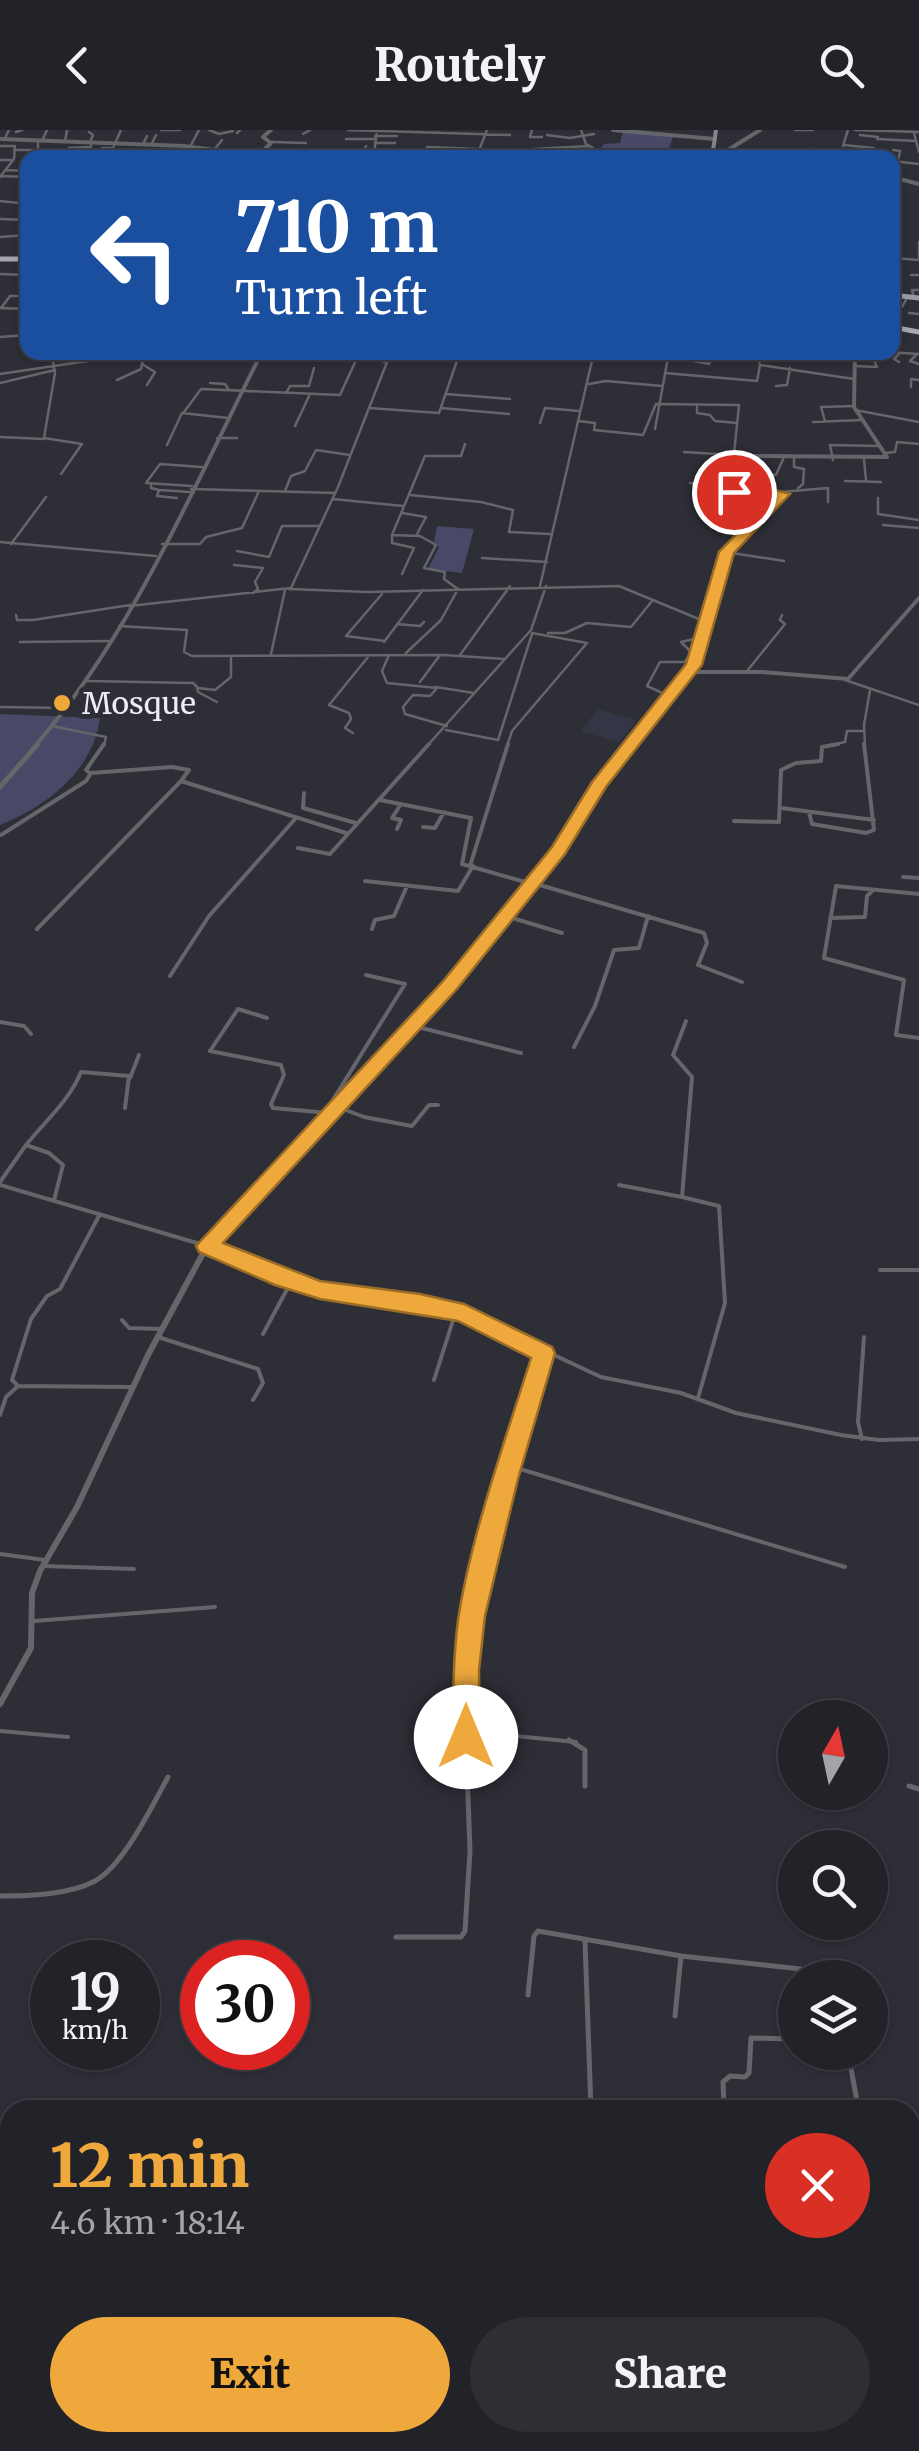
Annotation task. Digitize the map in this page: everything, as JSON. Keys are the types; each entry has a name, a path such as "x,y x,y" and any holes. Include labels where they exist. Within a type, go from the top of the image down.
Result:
{"main road":[{"path":"712,150 716,131"}],"street":[{"path":"2,139 9,130"},
{"path":"16,132 22,130"},
{"path":"0,146 38,150 46,130"},
{"path":"65,142 67,130"},
{"path":"114,146 122,130"},
{"path":"158,145 162,132 180,130"},
{"path":"190,147 199,130"},
{"path":"210,130 218,134 237,132"},
{"path":"271,130 263,138 306,144"},
{"path":"303,134 310,130"},
{"path":"348,130 395,143"},
{"path":"427,147 478,148 487,130"},
{"path":"532,130 530,137 542,138"},
{"path":"580,130 592,148"},
{"path":"613,130 715,140"},
{"path":"727,150 760,130"},
{"path":"795,130 812,130"},
{"path":"842,150 848,130"},
{"path":"855,130 915,131 919,152"},
{"path":"708,131 716,131"},
{"path":"844,145 874,148 880,131"},
{"path":"88,132 93,134 89,150"},
{"path":"143,144 148,132"},
{"path":"375,137 423,132 510,136"},
{"path":"421,142 423,132"},
{"path":"26,140 28,133"},
{"path":"547,135 594,134"},
{"path":"151,145 156,136"},
{"path":"346,139 397,136"},
{"path":"747,136 761,139"},
{"path":"860,136 917,141"},
{"path":"557,137 557,149"},
{"path":"2,139 65,142 112,150"},
{"path":"0,176 13,160 19,140"},
{"path":"69,148 143,144 214,150 222,140"},
{"path":"266,149 272,142"},
{"path":"364,150 366,146"},
{"path":"533,149 574,146 604,150"},
{"path":"102,148 126,150"},
{"path":"814,148 833,150"},
{"path":"266,149 284,150"},
{"path":"0,160 13,160"},
{"path":"6,170 20,171"},
{"path":"919,242 919,259"},
{"path":"912,275 919,275"},
{"path":"902,307 915,298 912,290 919,290"},
{"path":"909,313 919,314"},
{"path":"900,334 903,338"},
{"path":"918,351 910,361 919,364"},
{"path":"44,438 55,368 53,360"},
{"path":"0,383 91,360"},
{"path":"117,380 141,369 141,360"},
{"path":"0,787 87,681 258,360"},
{"path":"167,445 200,389 342,394 356,360"},
{"path":"380,360 387,363"},
{"path":"270,656 287,590 333,499 388,360"},
{"path":"369,408 437,413 457,360"},
{"path":"436,687 430,696 413,695 402,708 405,715 498,740 534,632 592,360"},
{"path":"656,429 668,360"},
{"path":"665,374 758,381 760,360"},
{"path":"684,452 886,459 855,408 854,360"},
{"path":"854,366 877,367 877,360"},
{"path":"142,364 155,372 147,385"},
{"path":"760,365 854,379"},
{"path":"0,374 55,368"},
{"path":"286,393 290,386 308,386 314,368"},
{"path":"776,386 786,386 790,368"},
{"path":"911,387 911,380 919,380"},
{"path":"210,382 225,384 229,390"},
{"path":"587,383 662,386"},
{"path":"294,426 310,394"},
{"path":"446,394 510,400"},
{"path":"578,421 595,422 594,430 643,435 653,406 660,403 739,406 734,454"},
{"path":"697,406 698,414 737,423"},
{"path":"825,421 821,407 855,408 919,422"},
{"path":"441,408 509,414"},
{"path":"540,423 545,408 580,410"},
{"path":"184,412 228,418"},
{"path":"911,420 916,414"},
{"path":"813,422 862,420"},
{"path":"0,438 44,438 82,444 61,474"},
{"path":"218,438 237,438"},
{"path":"885,452 894,452 897,442 919,444"},
{"path":"402,574 414,548 392,543 392,534 425,456 460,456 464,444"},
{"path":"833,460 828,446 880,446"},
{"path":"285,491 291,476 305,472 316,450 351,455"},
{"path":"708,514 721,513 725,500 732,498 741,486 750,456"},
{"path":"744,469 774,475 780,471 784,458"},
{"path":"794,458 794,467 804,470 803,484 796,490"},
{"path":"864,460 866,482"},
{"path":"202,467 159,464 147,480 151,488 159,490 335,493"},
{"path":"846,481 880,482"},
{"path":"690,483 781,492 828,488 828,502"},
{"path":"151,484 191,489"},
{"path":"159,490 158,497 176,498"},
{"path":"162,544 200,544 206,536 242,528 259,490"},
{"path":"267,1018 238,1008 209,1050 281,1064 284,1075 272,1104 275,1109 328,1112 338,1107 414,1026 533,884 559,850 598,785 695,668 726,552 761,519 781,492"},
{"path":"410,494 483,502 514,511 509,532 552,534"},
{"path":"11,544 46,497"},
{"path":"878,498 877,514 919,520"},
{"path":"333,499 404,506"},
{"path":"402,513 426,517 416,536"},
{"path":"883,525 919,528"},
{"path":"237,550 269,557 282,526 320,526"},
{"path":"392,534 416,536 436,546 424,568 445,572 444,579 456,587"},
{"path":"0,542 156,556"},
{"path":"726,552 744,558 784,561"},
{"path":"482,558 547,562"},
{"path":"234,565 263,568 255,582 258,589 249,596"},
{"path":"459,656 510,586"},
{"path":"16,615 17,620 45,618 287,590 383,592 456,587 622,586 706,622"},
{"path":"405,655 441,620 456,587"},
{"path":"383,592 346,636 384,641 423,590"},
{"path":"298,848 329,855 446,728 504,658 534,632 565,633 587,623 631,627 652,600"},
{"path":"845,680 852,678 918,600"},
{"path":"746,671 784,624 780,620 782,615"},
{"path":"397,624 420,626 424,622"},
{"path":"118,626 187,630 186,654 504,658"},
{"path":"365,881 458,891 472,866 512,731 587,644 534,632"},
{"path":"668,696 647,686 660,662 685,662 691,652 681,642 702,637"},
{"path":"20,642 111,641"},
{"path":"353,733 345,727 351,719 349,713 329,705 372,655"},
{"path":"389,655 382,672 387,683 401,686 420,682 474,692"},
{"path":"420,682 440,655"},
{"path":"197,687 217,689 231,677 230,664 235,656"},
{"path":"695,668 845,680 919,705"},
{"path":"87,681 193,683 196,690 217,702"},
{"path":"809,812 810,823 866,833 874,830 864,731 870,690"},
{"path":"0,708 68,708"},
{"path":"51,710 62,715"},
{"path":"37,928 180,782 187,768 91,773 86,770 103,748 106,736 52,726"},
{"path":"734,821 778,823 780,770 796,763 821,761 822,747 845,742 847,730 864,731"},
{"path":"1,835 32,818 72,785 86,781 91,773"},
{"path":"180,782 346,833"},
{"path":"304,793 302,807 356,823"},
{"path":"378,800 472,820 460,862 706,934 698,965 742,982"},
{"path":"397,829 401,821 392,818 400,804"},
{"path":"781,808 874,820"},
{"path":"170,976 176,962 210,918 306,809"},
{"path":"423,827 434,828 444,812"},
{"path":"903,877 919,878"},
{"path":"372,929 375,920 394,916 407,886"},
{"path":"919,894 836,886 824,960 904,980 896,1035 919,1038"},
{"path":"830,918 865,918 867,896 873,890"},
{"path":"506,916 562,933"},
{"path":"574,1048 595,1006 614,950 640,948 648,916"},
{"path":"0,1704 31,1648 32,1593 43,1563 77,1507 160,1333 207,1246 328,1112 405,984 366,975"},
{"path":"682,1198 689,1145 687,1101 692,1077 673,1055 686,1021"},
{"path":"0,1022 24,1026 30,1034"},
{"path":"414,1026 520,1054"},
{"path":"125,1108 129,1075 139,1056"},
{"path":"129,1075 81,1072 71,1097 52,1112 0,1183 207,1246 291,1282 358,1298 456,1311 601,1377 697,1399 736,1413 862,1439 919,1438"},
{"path":"338,1107 364,1117 413,1126 429,1105 438,1105"},
{"path":"26,1145 50,1152 53,1160 62,1164 63,1175 54,1200"},
{"path":"619,1185 720,1206 725,1303 697,1399"},
{"path":"18,1386 12,1378 30,1320 46,1297 60,1289 100,1214"},
{"path":"880,1270 919,1270"},
{"path":"263,1334 291,1282"},
{"path":"434,1380 456,1311"},
{"path":"122,1320 129,1328 160,1333 262,1372 262,1389 253,1400"},
{"path":"862,1439 858,1422 864,1337"},
{"path":"396,1937 464,1935 470,1850 466,1670 472,1616 544,1353"},
{"path":"0,1414 6,1397 18,1386 134,1386"},
{"path":"510,1466 845,1567"},
{"path":"0,1554 43,1563 134,1570"},
{"path":"34,1621 214,1607"},
{"path":"0,1730 39,1738 49,1733 68,1737"},
{"path":"466,1732 580,1743 585,1750 585,1786"},
{"path":"0,1896 85,1884 99,1878 145,1817 168,1777"},
{"path":"909,1786 919,1790"},
{"path":"528,1995 535,1932 681,1956 778,1966"},
{"path":"585,1941 594,2052 592,2100"},
{"path":"675,2016 681,1956"},
{"path":"724,2100 723,2082 730,2076 745,2077 750,2073 751,2038 778,2038"},
{"path":"852,2070 858,2100"}],"shaded area":[{"path":"623,131 673,137 668,150 600,149 604,144 620,143"},
{"path":"437,526 474,529 462,573 428,569 439,547 434,542"},
{"path":"598,709 636,720 619,742 581,731"},
{"path":"0,714 100,718 88,754 65,784 34,808 0,825"}],"place":[{"name":"Mosque","path":"62,703"}],"route":[{"path":"466,1737 466,1670 472,1616 506,1479 544,1353 464,1313 320,1290 283,1279 207,1246 450,984 559,850 598,785 694,665 726,552 782,494 742,486 734,492"}]}
